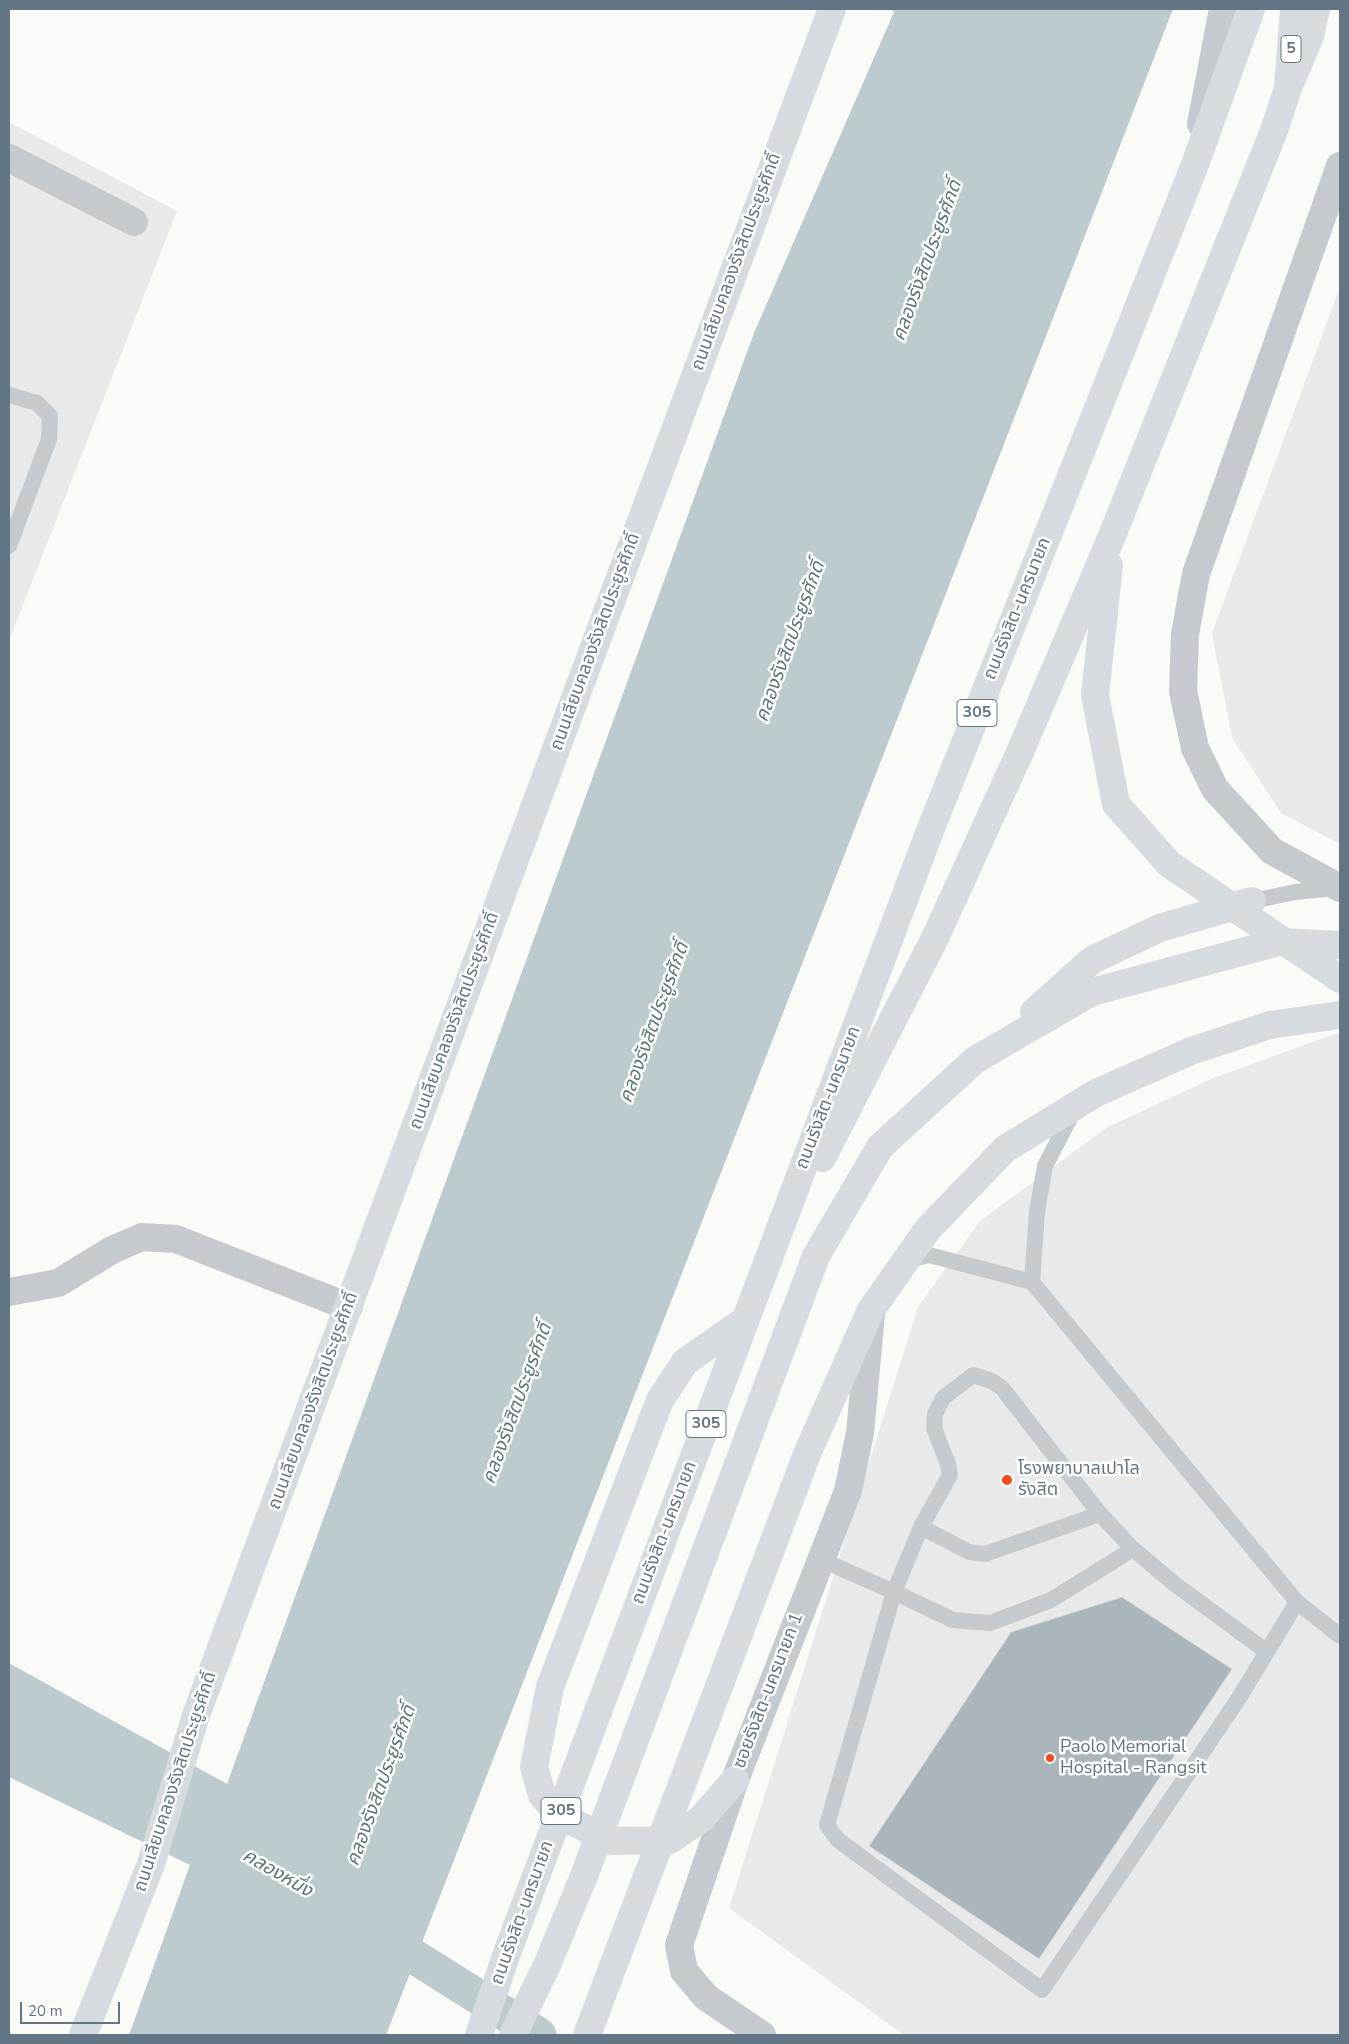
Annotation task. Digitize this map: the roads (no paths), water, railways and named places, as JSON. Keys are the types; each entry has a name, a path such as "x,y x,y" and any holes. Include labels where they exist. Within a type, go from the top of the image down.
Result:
{"main road":[{"name":"ถนนเลียบคลองรังสิตประยูรศักดิ์","path":"83,2035 151,1864 196,1715 832,9"},
{"name":"ถนนรังสิต-นครนายก","path":"479,2035 644,1587 928,836 1194,167 1251,9"},
{"name":"5","path":"1288,88 1294,9"},
{"path":"768,1261 935,938 1020,752 1156,428 1275,128 1288,88 1310,36 1316,9"},
{"path":"1112,536 1094,695 1116,804 1169,864 1340,979"},
{"path":"992,1049 1092,960 1160,928 1252,901"},
{"path":"513,2035 547,1965 584,1876 816,1256 880,1147 975,1060 1092,992 1279,942 1340,945"},
{"path":"588,2035 747,1608 807,1454 871,1310 928,1229 1005,1149 1096,1093 1190,1051 1270,1025 1340,1015"},
{"path":"735,1780 701,1819 670,1840 612,1841 560,1816 542,1795 534,1767 550,1687 660,1400 685,1362 744,1322"}],"street":[{"path":"1194,167 1222,9"},
{"path":"9,158 134,222"},
{"path":"1337,183 1196,574 1185,634 1183,691 1194,748 1215,789 1272,851 1340,888"},
{"path":"9,1292 58,1283 112,1250 142,1238 176,1239 349,1307"},
{"name":"ซอยรังสิต-นครนายก 1","path":"762,2035 706,1997 684,1972 679,1945 735,1780 848,1491 860,1433 871,1310"}],"lane":[{"path":"9,395 38,404 50,416 49,439 9,546"},
{"path":"1252,901 1294,892 1340,888"},
{"path":"1032,1282 1037,1212 1045,1166 1077,1104"},
{"path":"905,1261 929,1255 1032,1282 1297,1602 1340,1636"},
{"path":"1266,1651 1176,1585 1133,1549 1100,1514 1002,1388 992,1381 973,1375 943,1398 935,1414 934,1428 950,1474 921,1527 894,1592 827,1825 838,1840 1042,1990 1239,1698 1297,1602"},
{"path":"921,1527 969,1552 985,1554 1100,1514"},
{"path":"820,1559 953,1620 990,1623 1051,1600 1133,1549"}],"water":[{"name":"คลองรังสิตประยูรศักดิ์","path":"891,9 1173,9 386,2035 129,2035 190,1865 9,1777 9,1663 227,1784 754,333 894,12"}],"waterway":[{"name":"คลองหนึ่ง","path":"375,1932 539,2035"}],"place":[{"name":"โรงพยาบาลเปาโล รังสิต","path":"1007,1480"},
{"name":"Paolo Memorial Hospital - Rangsit","path":"1050,1758"}]}
